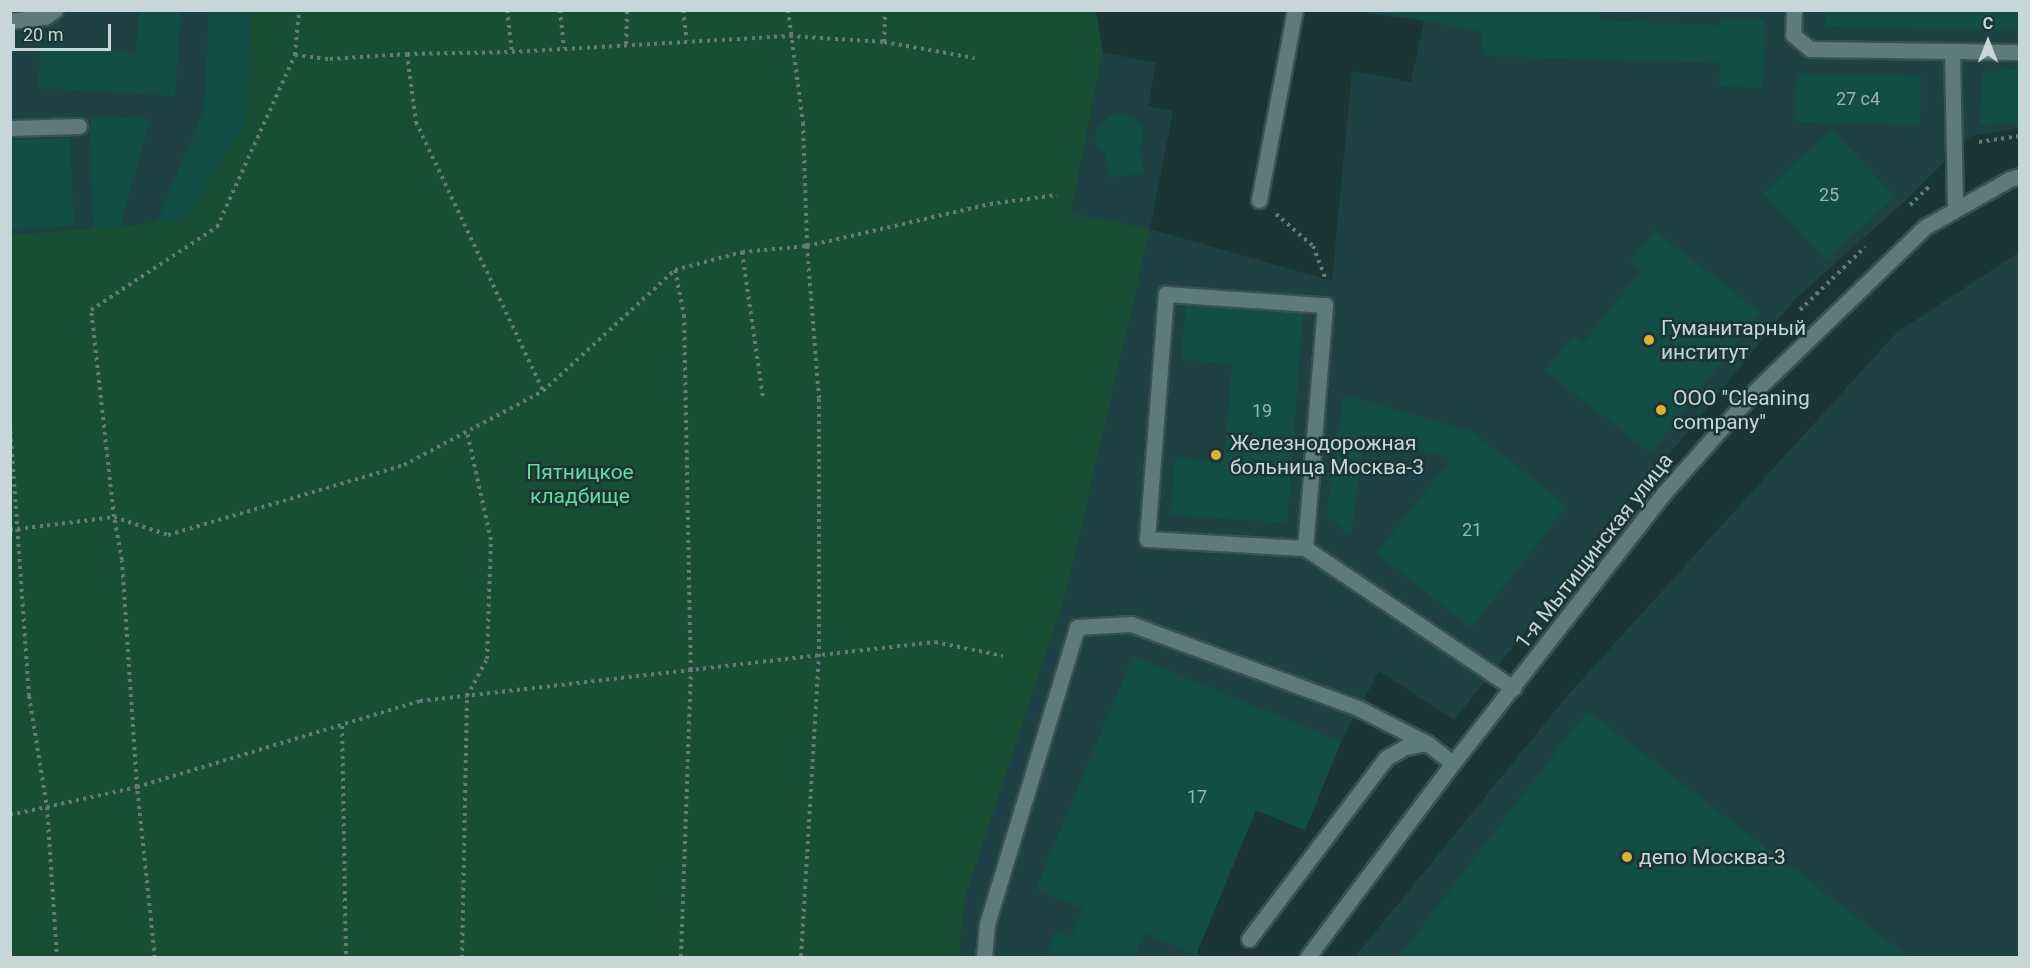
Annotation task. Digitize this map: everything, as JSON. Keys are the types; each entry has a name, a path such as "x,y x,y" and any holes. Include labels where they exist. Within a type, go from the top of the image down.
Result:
{"street":[{"path":"10,21 45,17 55,10"},
{"path":"1259,200 1295,10"},
{"path":"1794,10 1793,35 1810,49 2019,52"},
{"path":"1952,51 1955,209"},
{"path":"10,128 79,126"},
{"name":"1-я Мытищинская улица","path":"1306,957 1453,763 1664,493 1750,396 1925,228 1955,209 2019,176"},
{"path":"1305,548 1325,305 1166,294 1147,539 1305,548 1513,688"},
{"path":"984,957 987,924 1077,627 1131,624 1358,708 1427,743 1453,763"},
{"path":"1249,939 1386,758 1405,747 1427,743"}],"path":[{"path":"155,957 136,787 122,560 114,517 91,310 217,227 295,55 299,10"},
{"path":"507,10 512,52"},
{"path":"560,10 564,48"},
{"path":"626,44 627,10"},
{"path":"683,10 687,40"},
{"path":"789,10 790,36 802,123 807,246 819,399 819,654 801,957"},
{"path":"884,42 885,10"},
{"path":"295,55 330,59 407,54 512,52 687,40 790,36 884,42 975,58"},
{"path":"407,54 416,122 543,391"},
{"path":"10,530 114,517 168,535 404,465 543,391 675,270 742,252 807,246 990,204 1057,195"},
{"path":"1259,200 1313,246 1326,279 1325,305"},
{"path":"742,252 763,398"},
{"path":"675,270 684,315 691,669 681,957"},
{"path":"10,424 29,696 47,807 57,957"},
{"path":"462,957 467,696 487,659 491,540 467,432"},
{"path":"10,815 136,787 420,701 935,642 1003,656"},
{"path":"342,726 346,957"}],"shaded area":[{"path":"11,11 252,11 246,121 187,218 120,227 11,234"},
{"path":"1354,11 2019,11 2019,128 1971,136 1905,201 1794,300 1454,720 1379,671 1341,742 1305,830 1256,810 1196,954 1204,957 959,958 965,898 1149,230 1071,213 1103,52 1156,63 1148,106 1173,111 1150,229 1332,281 1352,71 1411,82 1424,21"},
{"path":"2019,252 2019,957 1354,958 1567,696 1896,333"}],"green space":[{"name":"Пятницкое кладбище","path":"252,11 1096,11 1103,52 1071,213 1150,229 1065,596 965,898 959,957 11,958 11,234 120,227 187,217 246,121"}],"building":[{"path":"139,10 181,10 175,96 38,88 40,47 136,52"},
{"path":"209,10 252,10 246,121 187,218 157,222 204,109"},
{"path":"1372,10 1600,10 1600,21 1721,25 1721,18 1765,20 1763,88 1719,86 1720,63 1485,56 1480,31"},
{"path":"1825,10 2020,10 2020,31 1825,26"},
{"path":"2020,69 2020,122 1980,125 1982,72"},
{"path":"1796,74 1921,76 1920,125 1795,122"},
{"path":"1124,114 1137,120 1142,127 1143,140 1139,147 1144,172 1110,178 1105,153 1098,149 1095,138 1098,127 1110,116"},
{"path":"90,116 150,119 120,227 93,229"},
{"path":"1832,129 1895,197 1826,260 1763,193"},
{"path":"70,138 74,226 10,229 10,140"},
{"path":"1655,231 1760,312 1651,453 1545,371 1573,336 1583,344 1640,271 1630,263"},
{"path":"1186,304 1303,312 1287,523 1171,515 1175,458 1224,462 1232,364 1181,360"},
{"path":"1344,395 1473,432 1567,506 1471,628 1376,553 1451,459 1364,435 1351,536 1326,516"},
{"path":"1133,656 1341,742 1305,830 1256,810 1196,955 1144,933 1134,958 1045,958 1056,930 1071,937 1083,909 1036,889"},
{"name":"депо Москва-3","path":"1587,711 1610,728 1910,958 1398,958"}],"place":[{"name":"Гуманитарный институт","path":"1649,340"},
{"name":"ООО \"Cleaning company\"","path":"1661,410"},
{"name":"Железнодорожная больница Москва-3","path":"1216,455"},
{"name":"депо Москва-3","path":"1627,857"}]}
